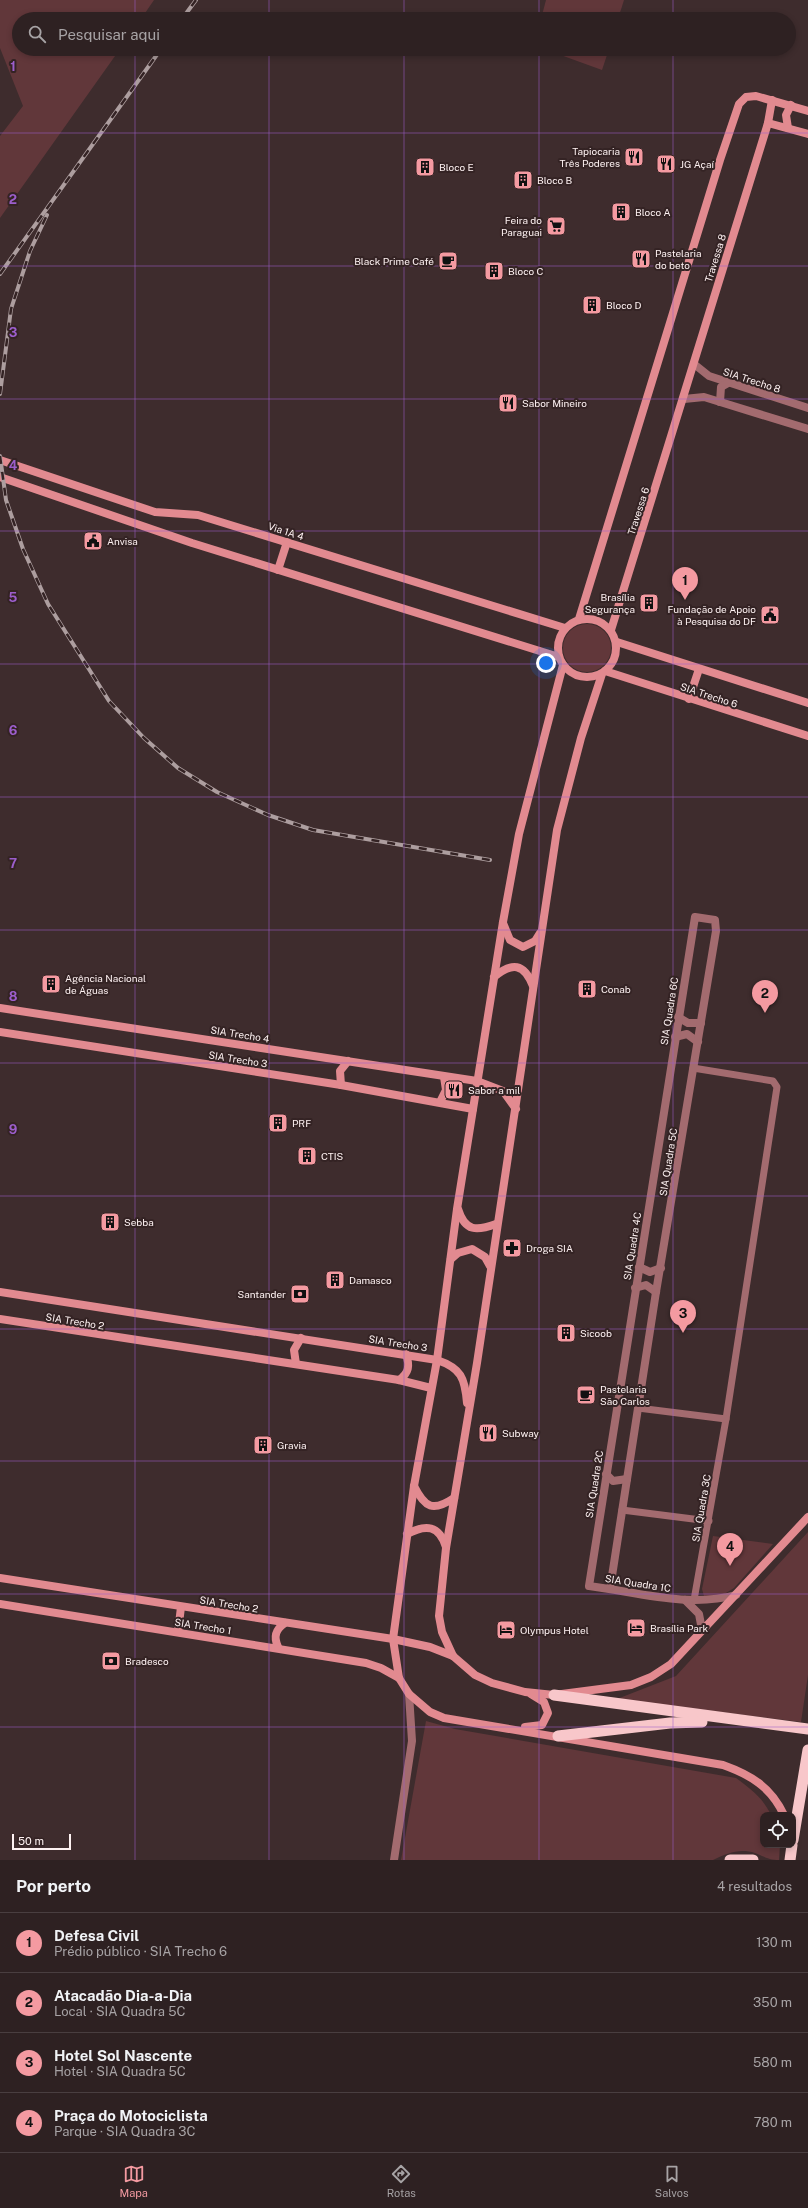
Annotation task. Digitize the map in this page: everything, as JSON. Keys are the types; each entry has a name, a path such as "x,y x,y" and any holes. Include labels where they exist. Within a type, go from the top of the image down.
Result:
{"highway":[{"path":"554,1695 790,1730 808,1736"},
{"path":"558,1736 687,1721 790,1730 808,1729"},
{"path":"796,1822 808,1750"},
{"path":"790,1860 792,1848"},
{"path":"730,1860 753,1860"}],"main road":[{"path":"579,619 720,160 739,104 746,98 756,96 808,110"},
{"name":"Travessa 8","path":"684,399 768,123 772,100"},
{"path":"788,128 786,115 791,105"},
{"path":"768,123 808,134"},
{"name":"Travessa 6","path":"611,630 684,399"},
{"name":"Via 1A 4","path":"0,460 155,512 198,515 565,628"},
{"path":"0,477 278,570 559,657"},
{"path":"278,570 287,542"},
{"path":"604,672 592,677 581,677 571,672 563,665 559,657 558,647 560,637 565,628 579,619 597,620 611,630 616,642 615,658 604,672 581,738 557,830 516,1109 496,1224 468,1415 446,1548 439,1616 442,1632 453,1656 475,1676 492,1683 525,1692 554,1695 631,1685 651,1677 671,1664 808,1517"},
{"path":"616,642 808,703"},
{"path":"563,665 519,834 494,977 457,1209 437,1360 414,1486 407,1534 393,1638 399,1678 409,1694 430,1712 444,1718 723,1765 744,1772 763,1785 778,1803 782,1812"},
{"path":"689,699 699,669"},
{"name":"SIA Trecho 6","path":"604,672 808,736"},
{"path":"503,922 510,940 523,947 535,942 542,929"},
{"path":"494,977 508,968 515,967 526,972 533,986"},
{"name":"SIA Trecho 4","path":"0,1008 478,1081 503,1091 516,1109"},
{"name":"SIA Trecho 3","path":"0,1032 341,1085 473,1109"},
{"path":"341,1085 340,1071 348,1061"},
{"path":"440,1102 446,1090 444,1076"},
{"path":"457,1209 465,1224 470,1228 478,1229 496,1224"},
{"path":"451,1259 458,1253 472,1250 485,1257 490,1266"},
{"name":"SIA Trecho 3","path":"0,1292 437,1360 456,1368 462,1376 465,1386 468,1415"},
{"name":"SIA Trecho 2","path":"0,1319 399,1380 431,1388"},
{"path":"296,1364 294,1350 301,1338"},
{"path":"399,1380 406,1375 409,1369 406,1354"},
{"path":"414,1486 421,1499 430,1506 442,1505 454,1498"},
{"path":"407,1534 420,1528 432,1528 440,1534 446,1548"},
{"name":"SIA Trecho 2","path":"0,1578 285,1623 393,1638 430,1647 453,1656"},
{"name":"SIA Trecho 1","path":"0,1604 278,1647 368,1663 399,1678"},
{"path":"178,1632 181,1607"},
{"path":"278,1647 276,1635 278,1630 285,1623"},
{"path":"494,1726 535,1727 542,1725 548,1713 547,1706 538,1698 525,1692"}],"street":[{"name":"SIA Trecho 8","path":"694,364 704,373 728,383 808,408"},
{"path":"720,402 721,387 728,383"},
{"path":"684,399 704,397 808,429"},
{"name":"SIA Quadra 5C","path":"638,1408 716,931 715,920 695,917"},
{"name":"SIA Quadra 6C","path":"664,1109 695,917"},
{"path":"678,1017 688,1023 701,1023"},
{"path":"675,1037 687,1034 698,1042"},
{"path":"610,1589 638,1408 726,1419 777,1087 776,1083 693,1068"},
{"name":"SIA Quadra 4C","path":"619,1386 664,1109"},
{"path":"639,1267 650,1272 661,1268"},
{"path":"635,1288 646,1285 656,1292"},
{"name":"SIA Quadra 2C","path":"588,1586 619,1386"},
{"name":"SIA Quadra 3C","path":"694,1600 726,1419"},
{"path":"606,1474 613,1481 627,1480"},
{"path":"622,1510 709,1521"},
{"name":"SIA Quadra 1C","path":"588,1586 685,1600 720,1600 736,1596"},
{"path":"685,1600 699,1614 702,1630"},
{"path":"394,1860 412,1741 409,1694"}],"shaded area":[{"path":"0,0 154,0 146,12 12,12 12,56 115,56 0,218 0,136 23,106 0,48"},
{"path":"546,0 624,0 620,12 543,12"},
{"path":"563,56 607,56 602,70"},
{"path":"582,624 592,624 604,631 611,643 611,653 604,665 592,672 582,672 574,668 567,661 563,653 563,643 567,635 574,628"},
{"path":"808,1532 808,1675 801,1722 617,1699 676,1676"},
{"path":"713,1536 773,1544 734,1588 718,1598 704,1596 702,1589"},
{"path":"426,1721 455,1729 736,1778 752,1790 770,1812 760,1812 760,1848 780,1848 779,1860 770,1859 755,1853 739,1851 728,1853 713,1860 401,1860"}],"railway":[{"path":"187,12 196,0"},
{"path":"0,274 156,56"},
{"path":"0,394 11,309 30,251 47,215"},
{"path":"0,456 6,500 23,549 48,604 109,701 144,738 178,768 217,792 268,815 313,830 490,860"}],"place":[{"name":"Tapiocaria Três Poderes","path":"634,157"},
{"name":"JG Açaí","path":"666,164"},
{"name":"Bloco E","path":"425,167"},
{"name":"Bloco B","path":"523,180"},
{"name":"Bloco A","path":"621,212"},
{"name":"Feira do Paraguai","path":"556,226"},
{"name":"Pastelaria do beto","path":"641,259"},
{"name":"Black Prime Café","path":"448,261"},
{"name":"Bloco C","path":"494,271"},
{"name":"Bloco D","path":"592,305"},
{"name":"Sabor Mineiro","path":"508,403"},
{"name":"Anvisa","path":"93,541"},
{"name":"Defesa Civil","path":"685,600"},
{"name":"Brasília Segurança","path":"649,603"},
{"name":"Fundação de Apoio à Pesquisa do DF","path":"770,615"},
{"name":"Agência Nacional de Águas","path":"51,984"},
{"name":"Conab","path":"587,989"},
{"name":"Atacadão Dia-a-Dia","path":"765,1013"},
{"name":"Sabor a mil","path":"454,1090"},
{"name":"PRF","path":"278,1123"},
{"name":"CTIS","path":"307,1156"},
{"name":"Sebba","path":"110,1222"},
{"name":"Droga SIA","path":"512,1248"},
{"name":"Damasco","path":"335,1280"},
{"name":"Santander","path":"300,1294"},
{"name":"Sicoob","path":"566,1333"},
{"name":"Hotel Sol Nascente","path":"683,1333"},
{"name":"Pastelaria São Carlos","path":"586,1395"},
{"name":"Subway","path":"488,1433"},
{"name":"Gravia","path":"263,1445"},
{"name":"Praça do Motociclista","path":"730,1566"},
{"name":"Brasília Park","path":"636,1628"},
{"name":"Olympus Hotel","path":"506,1630"},
{"name":"Bradesco","path":"111,1661"}]}
